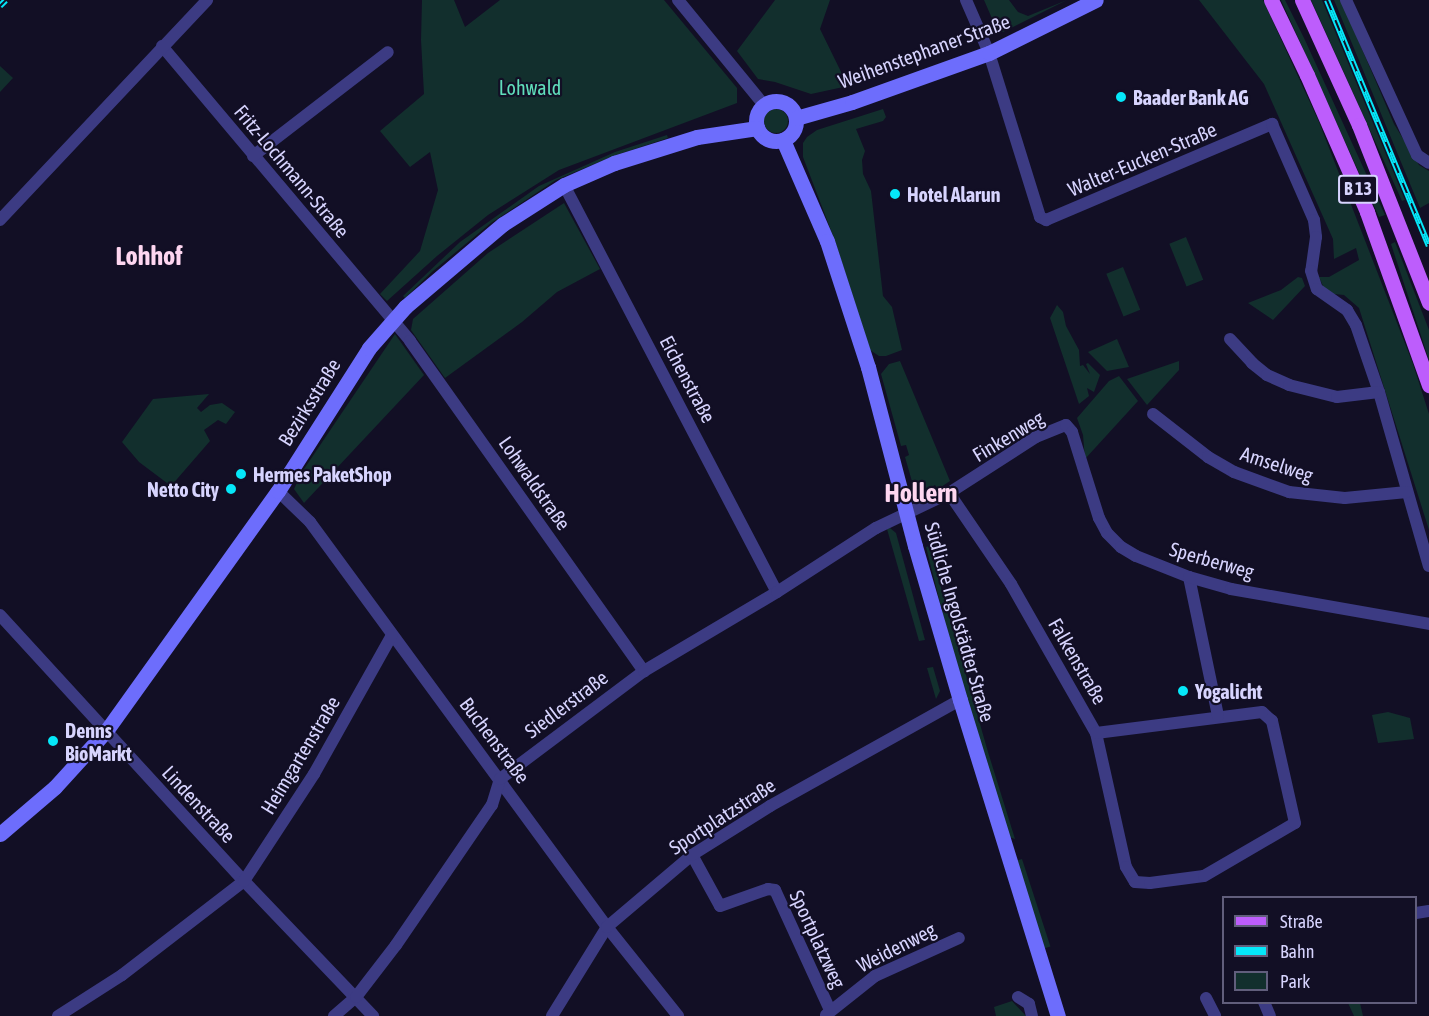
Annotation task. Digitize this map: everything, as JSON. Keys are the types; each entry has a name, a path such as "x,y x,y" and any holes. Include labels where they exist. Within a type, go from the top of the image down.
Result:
{"main road":[{"name":"B 13","path":"1271,0 1307,75 1367,212 1429,385"},
{"name":"B 13","path":"1302,0 1363,135 1429,303"}],"street":[{"path":"0,220 207,0"},
{"path":"678,0 764,105"},
{"path":"966,0 989,53"},
{"name":"Weihenstephaner Straße","path":"796,118 852,102 989,53 1096,0"},
{"path":"1346,0 1417,155 1429,163"},
{"name":"Fritz-Lochmann-Straße","path":"162,46 392,320"},
{"path":"253,156 388,52"},
{"name":"Walter-Eucken-Straße","path":"989,53 1040,217 1046,220 1272,124 1314,220 1316,237 1311,271 1317,290 1347,310 1355,324 1379,392 1429,566"},
{"path":"777,101 789,106 796,118 795,129 783,140 765,138 757,128 757,115 764,105 777,101"},
{"name":"Bezirksstraße","path":"0,834 55,787 106,731 278,491 357,366 392,320 503,225 564,185 614,163 697,137 757,128"},
{"name":"Südliche Ingolstädter Straße","path":"783,140 829,249 868,367 960,699 1058,1016"},
{"name":"Eichenstraße","path":"564,185 777,592"},
{"name":"Lohwaldstraße","path":"392,320 410,341 644,670"},
{"path":"1230,339 1252,363 1267,375 1289,385 1337,398 1379,392"},
{"name":"Amselweg","path":"1153,414 1208,457 1251,480 1272,487 1328,497 1362,498 1407,492"},
{"name":"Finkenweg","path":"908,514 949,493 1036,437 1066,425"},
{"name":"Sperberweg","path":"1066,425 1072,432 1087,486 1107,533 1120,547 1136,556 1189,577 1233,589 1429,624"},
{"name":"Buchenstraße","path":"278,491 310,522 606,927 678,1016"},
{"name":"Falkenstraße","path":"949,493 1011,584 1096,732 1126,867 1135,882 1145,884 1204,876 1295,823 1272,721 1268,715 1254,712 1218,716"},
{"name":"Siedlerstraße","path":"500,779 644,670 777,592 876,528 908,514"},
{"path":"1096,732 1218,716 1189,577"},
{"name":"Lindenstraße","path":"0,615 244,881 373,1016"},
{"name":"Heimgartenstraße","path":"58,1016 122,975 244,881 314,774 392,635"},
{"name":"Sportplatzstraße","path":"552,1016 606,927 692,855 778,801 960,699"},
{"path":"334,1016 356,998 396,945 492,805 500,779"},
{"name":"Sportplatzweg","path":"692,855 720,906 768,889 775,890 828,1013"},
{"name":"Weidenweg","path":"828,1013 875,976 959,938"},
{"path":"1018,997 1029,1004 1032,1016"},
{"path":"1206,998 1215,1016"}],"green space":[{"name":"Lohwald","path":"422,0 454,0 465,27 500,0 664,0 737,88 737,103 559,170 488,215 437,256 387,301 380,294 420,251 438,190 430,152 410,167 380,131 424,94 421,40"},
{"path":"775,0 830,0 820,29 848,86 811,94 758,79 737,51"},
{"path":"984,0 1009,0 1018,12 1028,16 1067,0 1003,32 997,30"},
{"path":"1199,0 1263,0 1319,122 1413,364 1429,414 1429,530 1359,308 1344,295 1334,294 1324,288 1319,277 1329,277 1359,260 1356,248 1334,259 1333,239 1264,84"},
{"path":"1281,0 1285,0 1304,38 1385,215 1379,217"},
{"path":"1311,0 1322,0 1405,200 1402,201"},
{"path":"1334,0 1341,0 1394,124 1419,165 1429,171 1429,203 1420,208"},
{"path":"0,66 13,78 0,92"},
{"path":"776,109 785,112 788,121 785,130 776,133 767,130 764,121 767,112"},
{"path":"883,109 886,117 883,121 856,129 865,151 862,160 863,174 871,191 883,296 892,307 902,350 879,356 870,350 835,241 803,157 803,143 817,130"},
{"path":"667,135 668,138 616,155 556,180 491,223 433,271 405,298 403,296 460,242 539,186 615,152"},
{"path":"564,203 600,269 557,292 522,322 445,378 411,330 413,319 488,253"},
{"path":"1186,237 1203,280 1187,286 1169,244"},
{"path":"1395,242 1429,330 1429,360 1391,244"},
{"path":"1123,267 1140,310 1124,316 1106,274"},
{"path":"1298,277 1302,278 1305,286 1273,320 1248,303 1281,290"},
{"path":"1057,305 1063,312 1066,326 1079,350 1080,366 1083,365 1090,374 1086,364 1088,363 1100,375 1094,392 1087,388 1089,396 1079,404 1050,318"},
{"path":"395,334 424,375 304,503 294,489 302,472"},
{"path":"1117,339 1129,367 1107,371 1088,352"},
{"path":"900,361 950,481 938,489 935,485 925,490 927,494 925,496 915,492 905,457 909,455 906,445 901,446 881,374 889,364"},
{"path":"1179,361 1179,370 1147,405 1127,379"},
{"path":"1119,376 1138,401 1085,459 1083,435 1077,418 1109,381"},
{"path":"209,394 197,408 201,412 210,405 222,403 235,412 226,424 218,420 204,430 210,441 171,486 139,462 122,442 153,399"},
{"path":"890,528 896,533 925,640 919,641 887,529"},
{"path":"929,546 1015,839 1009,837 953,655 926,547"},
{"path":"933,667 940,691 936,699 927,668"},
{"path":"1388,712 1410,718 1414,739 1378,743 1372,715"},
{"path":"1022,859 1050,946 1045,948 1016,861"},
{"path":"1012,1001 1026,1016 996,1016 994,1007"},
{"path":"1348,1004 1360,1004 1363,1016 1354,1016"}],"railway":[{"path":"0,6 6,0"},
{"path":"1327,0 1429,246"}],"place":[{"name":"Baader Bank AG","path":"1121,97"},
{"name":"Hotel Alarun","path":"895,194"},
{"name":"Hermes PaketShop","path":"241,474"},
{"name":"Netto City","path":"231,489"},
{"name":"Yogalicht","path":"1183,691"},
{"name":"Denns BioMarkt","path":"53,741"}],"district":[{"name":"Lohhof","path":"149,257"},
{"name":"Hollern","path":"921,494"}]}
